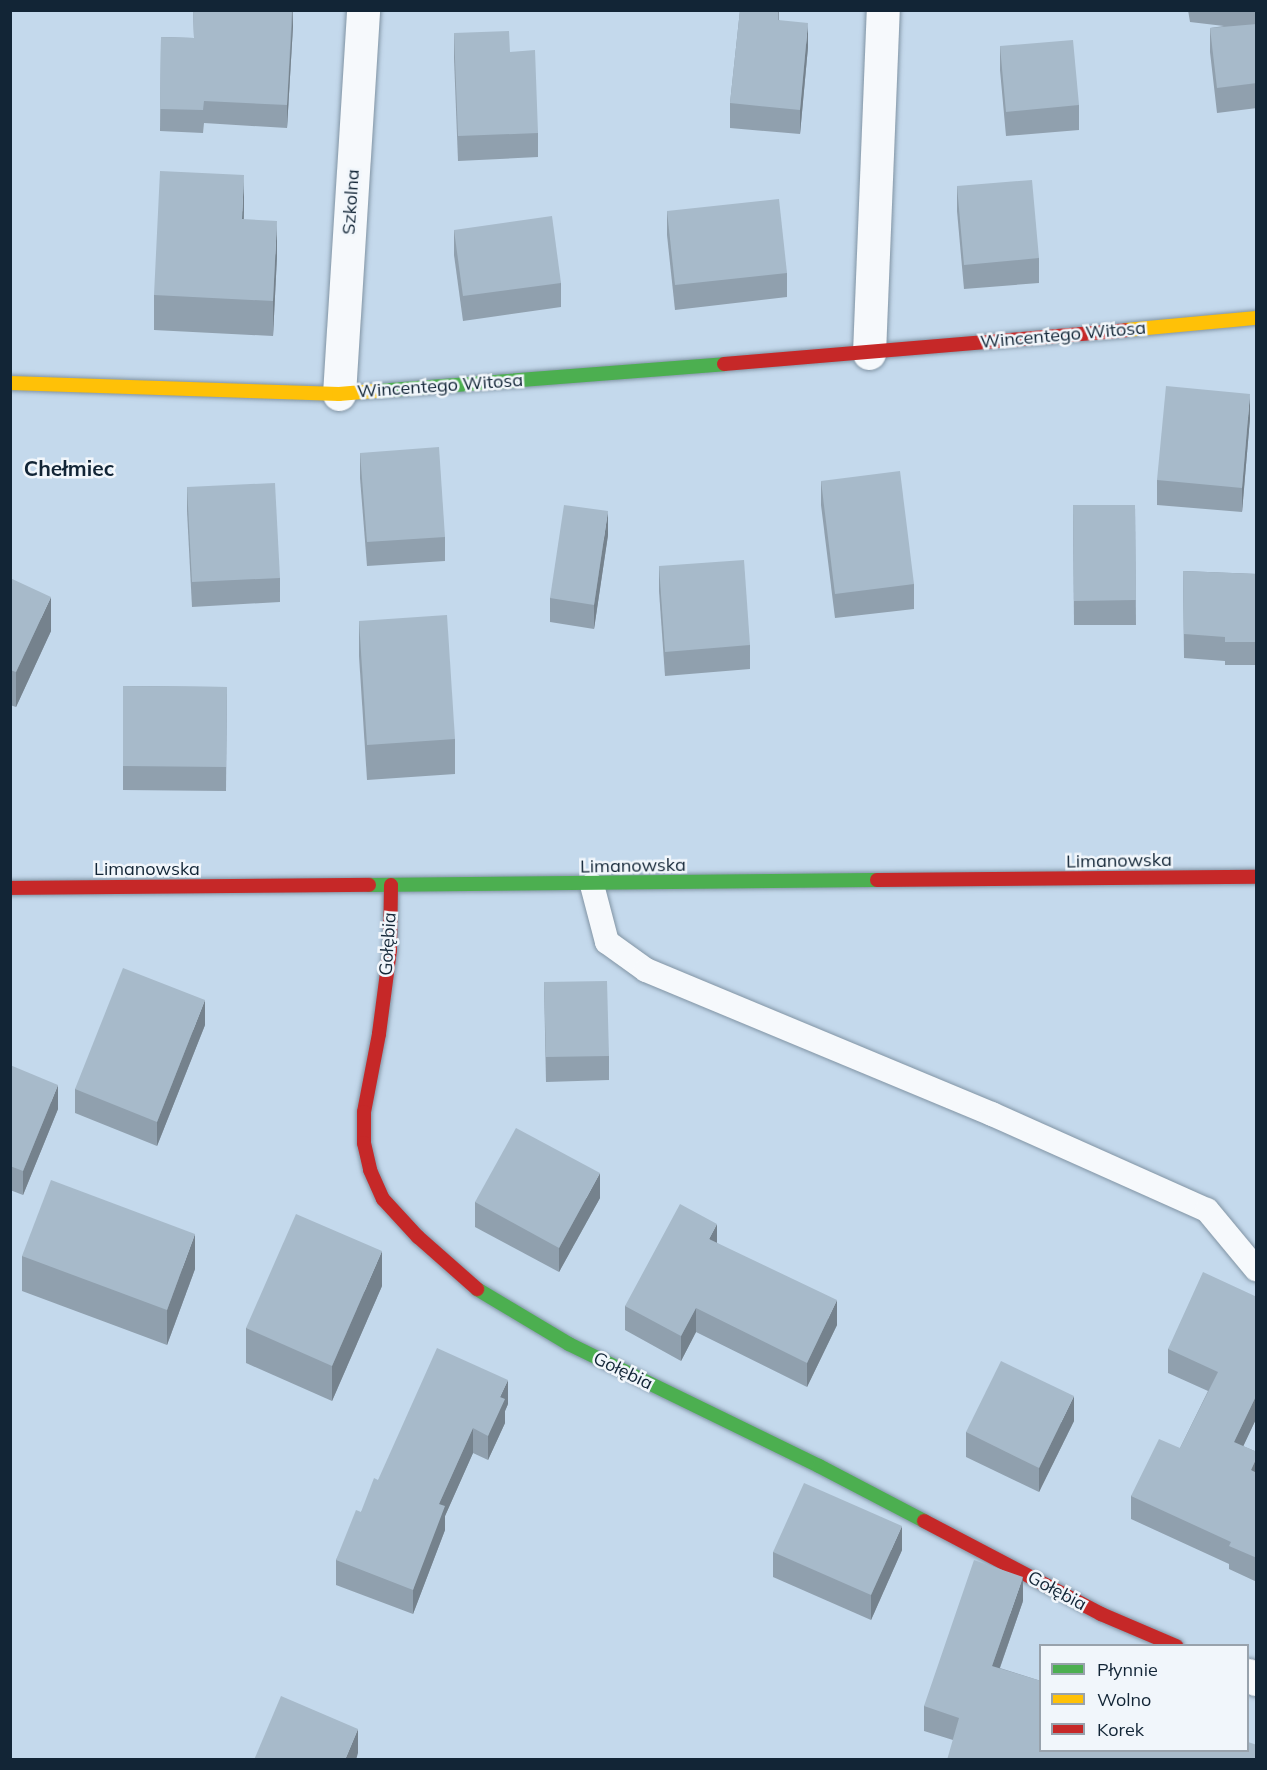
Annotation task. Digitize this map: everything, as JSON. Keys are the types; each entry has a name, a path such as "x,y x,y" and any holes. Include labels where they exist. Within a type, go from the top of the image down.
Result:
{"street":[{"name":"Szkolna","path":"339,394 363,10"},
{"path":"869,353 883,10"},
{"name":"Wincentego Witosa","path":"10,383 339,394 869,353 1257,318"},
{"name":"Limanowska","path":"10,888 592,885 1257,877"},
{"name":"Gołębia","path":"391,885 390,950 379,1034 364,1112 364,1143 370,1170 383,1199 418,1237 476,1289 569,1344 819,1466 1101,1614 1171,1644"}],"lane":[{"path":"592,885 607,942 646,970 992,1114 1208,1210 1257,1269"}],"building":[{"path":"193,10 292,10 287,105 204,101 203,110 160,109 161,37 194,38"},
{"path":"740,10 778,10 778,20 808,23 800,110 730,103"},
{"path":"1257,24 1257,83 1217,88 1210,28"},
{"path":"509,31 510,52 535,50 538,133 458,136 454,33"},
{"path":"1073,40 1079,105 1006,112 1000,46"},
{"path":"160,171 244,175 242,219 277,221 273,301 154,295"},
{"path":"1032,180 1039,258 964,265 957,186"},
{"path":"779,199 787,273 675,285 667,211"},
{"path":"552,216 561,283 463,296 454,230"},
{"path":"1166,386 1250,394 1242,488 1157,480"},
{"path":"439,447 445,537 367,542 360,453"},
{"path":"900,471 914,584 835,594 821,481"},
{"path":"275,483 280,578 192,582 187,487"},
{"path":"564,505 608,511 594,605 550,598"},
{"path":"1073,505 1135,505 1136,600 1074,601"},
{"path":"744,560 750,645 665,652 659,566"},
{"path":"1183,571 1257,574 1257,642 1225,642 1225,637 1184,634"},
{"path":"10,578 51,597 16,672 10,670"},
{"path":"447,615 455,739 367,745 359,621"},
{"path":"123,686 227,687 226,767 123,766"},
{"path":"123,968 205,1000 157,1122 75,1089"},
{"path":"607,981 609,1056 546,1057 544,982"},
{"path":"10,1065 58,1085 23,1171 10,1166"},
{"path":"516,1128 600,1173 559,1248 475,1202"},
{"path":"51,1180 195,1234 167,1310 22,1256"},
{"path":"680,1204 717,1224 709,1239 837,1300 807,1363 696,1308 681,1336 625,1306"},
{"path":"296,1214 382,1251 332,1366 246,1328"},
{"path":"1203,1272 1257,1297 1257,1394 1234,1442 1257,1452 1251,1470 1257,1473 1257,1558 1229,1546 1231,1542 1131,1496 1159,1439 1180,1448 1218,1372 1168,1349"},
{"path":"437,1348 508,1380 500,1397 505,1399 488,1436 473,1428 439,1504 445,1506 413,1590 336,1560 356,1510 361,1512 374,1478 378,1480"},
{"path":"1001,1361 1074,1396 1039,1468 966,1432"},
{"path":"804,1483 902,1526 871,1595 773,1552"},
{"path":"974,1560 1023,1577 992,1666 1039,1680 1039,1752 1249,1752 1249,1742 1257,1745 1257,1760 947,1760 959,1718 924,1706"},
{"path":"281,1696 358,1729 345,1760 254,1760"}],"traffic: fast":[{"path":"377,391 724,364"},
{"path":"369,885 877,880"},
{"path":"477,1289 569,1344 819,1466 924,1521"}],"traffic: slow":[{"path":"1126,330 1256,318"},
{"path":"10,383 339,394 377,391"}],"traffic: jam":[{"path":"724,364 1126,330"},
{"path":"877,880 1256,877"},
{"path":"10,888 369,885"},
{"path":"391,885 390,950 379,1034 364,1112 364,1143 370,1170 383,1199 418,1237 477,1289"},
{"path":"924,1521 1101,1614 1171,1644"}],"district":[{"name":"Chełmiec","path":"69,468"}]}
